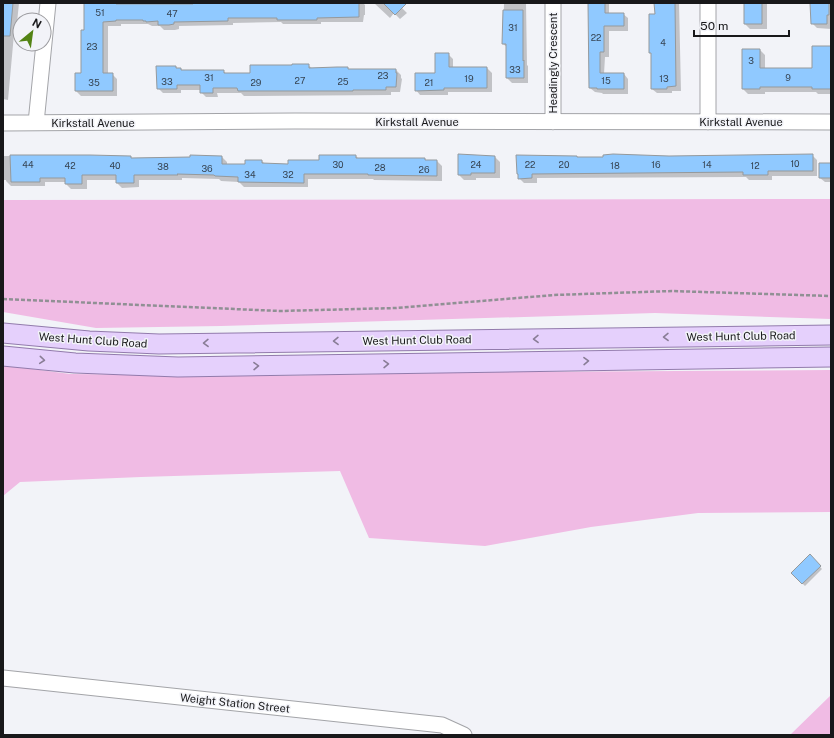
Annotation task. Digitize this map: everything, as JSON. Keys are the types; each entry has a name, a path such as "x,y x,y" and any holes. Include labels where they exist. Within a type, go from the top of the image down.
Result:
{"main road":[{"name":"West Hunt Club Road","path":"3,333 89,341 159,344 831,335"},
{"name":"West Hunt Club Road","path":"3,356 76,363 178,367 831,357"}],"street":[{"path":"36,123 48,3"},
{"name":"Headingly Crescent","path":"553,3 553,122"},
{"path":"708,3 708,122"},
{"name":"Kirkstall Avenue","path":"3,123 287,121 831,122"},
{"name":"Weight Station Street","path":"3,678 442,724 464,735"}],"path":[{"path":"3,298 280,311 396,308 554,295 672,291 831,296"}],"shaded area":[{"path":"831,199 831,319 655,313 221,326 96,328 3,312 3,200"},
{"path":"3,365 70,374 261,376 500,372 831,370 831,512 698,513 591,527 485,546 369,538 340,471 20,482 3,496"},
{"path":"831,695 831,735 790,735"}],"building":[{"path":"3,3 13,3 10,36 3,36"},
{"path":"84,3 359,3 359,17 317,18 317,20 228,18 228,21 174,22 174,24 169,25 158,25 158,21 146,22 143,20 116,20 103,22 103,73 113,73 113,91 75,91 75,73 81,73 81,30 84,30"},
{"path":"383,3 407,3 395,15"},
{"path":"588,3 605,3 605,13 624,13 624,26 604,26 604,52 600,52 600,73 624,73 624,89 589,88"},
{"path":"654,3 675,3 676,86 667,87 667,89 651,89 649,14 655,14"},
{"path":"744,3 762,3 762,24 744,24"},
{"path":"810,3 829,3 827,24 811,24"},
{"path":"503,10 523,10 524,78 506,78 506,44 502,44"},
{"path":"812,46 831,46 831,89 812,89 812,87 760,87 760,89 742,89 742,49 760,49 760,68 812,68"},
{"path":"435,53 449,53 449,67 487,67 487,88 444,88 444,90 415,91 415,73 435,73"},
{"path":"309,64 309,68 348,67 348,69 396,69 396,87 386,87 386,90 353,91 238,91 237,88 213,88 213,93 200,93 200,85 177,85 177,89 157,89 156,66 176,66 176,68 181,68 181,70 224,70 224,73 250,73 250,65"},
{"path":"458,154 495,156 495,173 471,173 471,175 458,175"},
{"path":"813,154 813,171 768,171 768,175 743,175 743,172 532,174 532,178 518,179 516,155 603,157 603,155 669,156"},
{"path":"10,155 131,156 131,158 190,157 190,155 222,156 222,164 245,164 245,160 262,160 262,163 288,164 288,160 319,160 319,155 356,155 356,158 425,158 425,160 437,160 437,176 304,174 304,183 238,182 238,177 177,174 178,175 134,175 134,183 116,183 116,175 82,175 82,184 65,184 65,178 40,178 40,182 11,182"},
{"path":"819,163 831,163 831,178 819,178"},
{"path":"810,554 821,566 802,584 791,573"}]}
